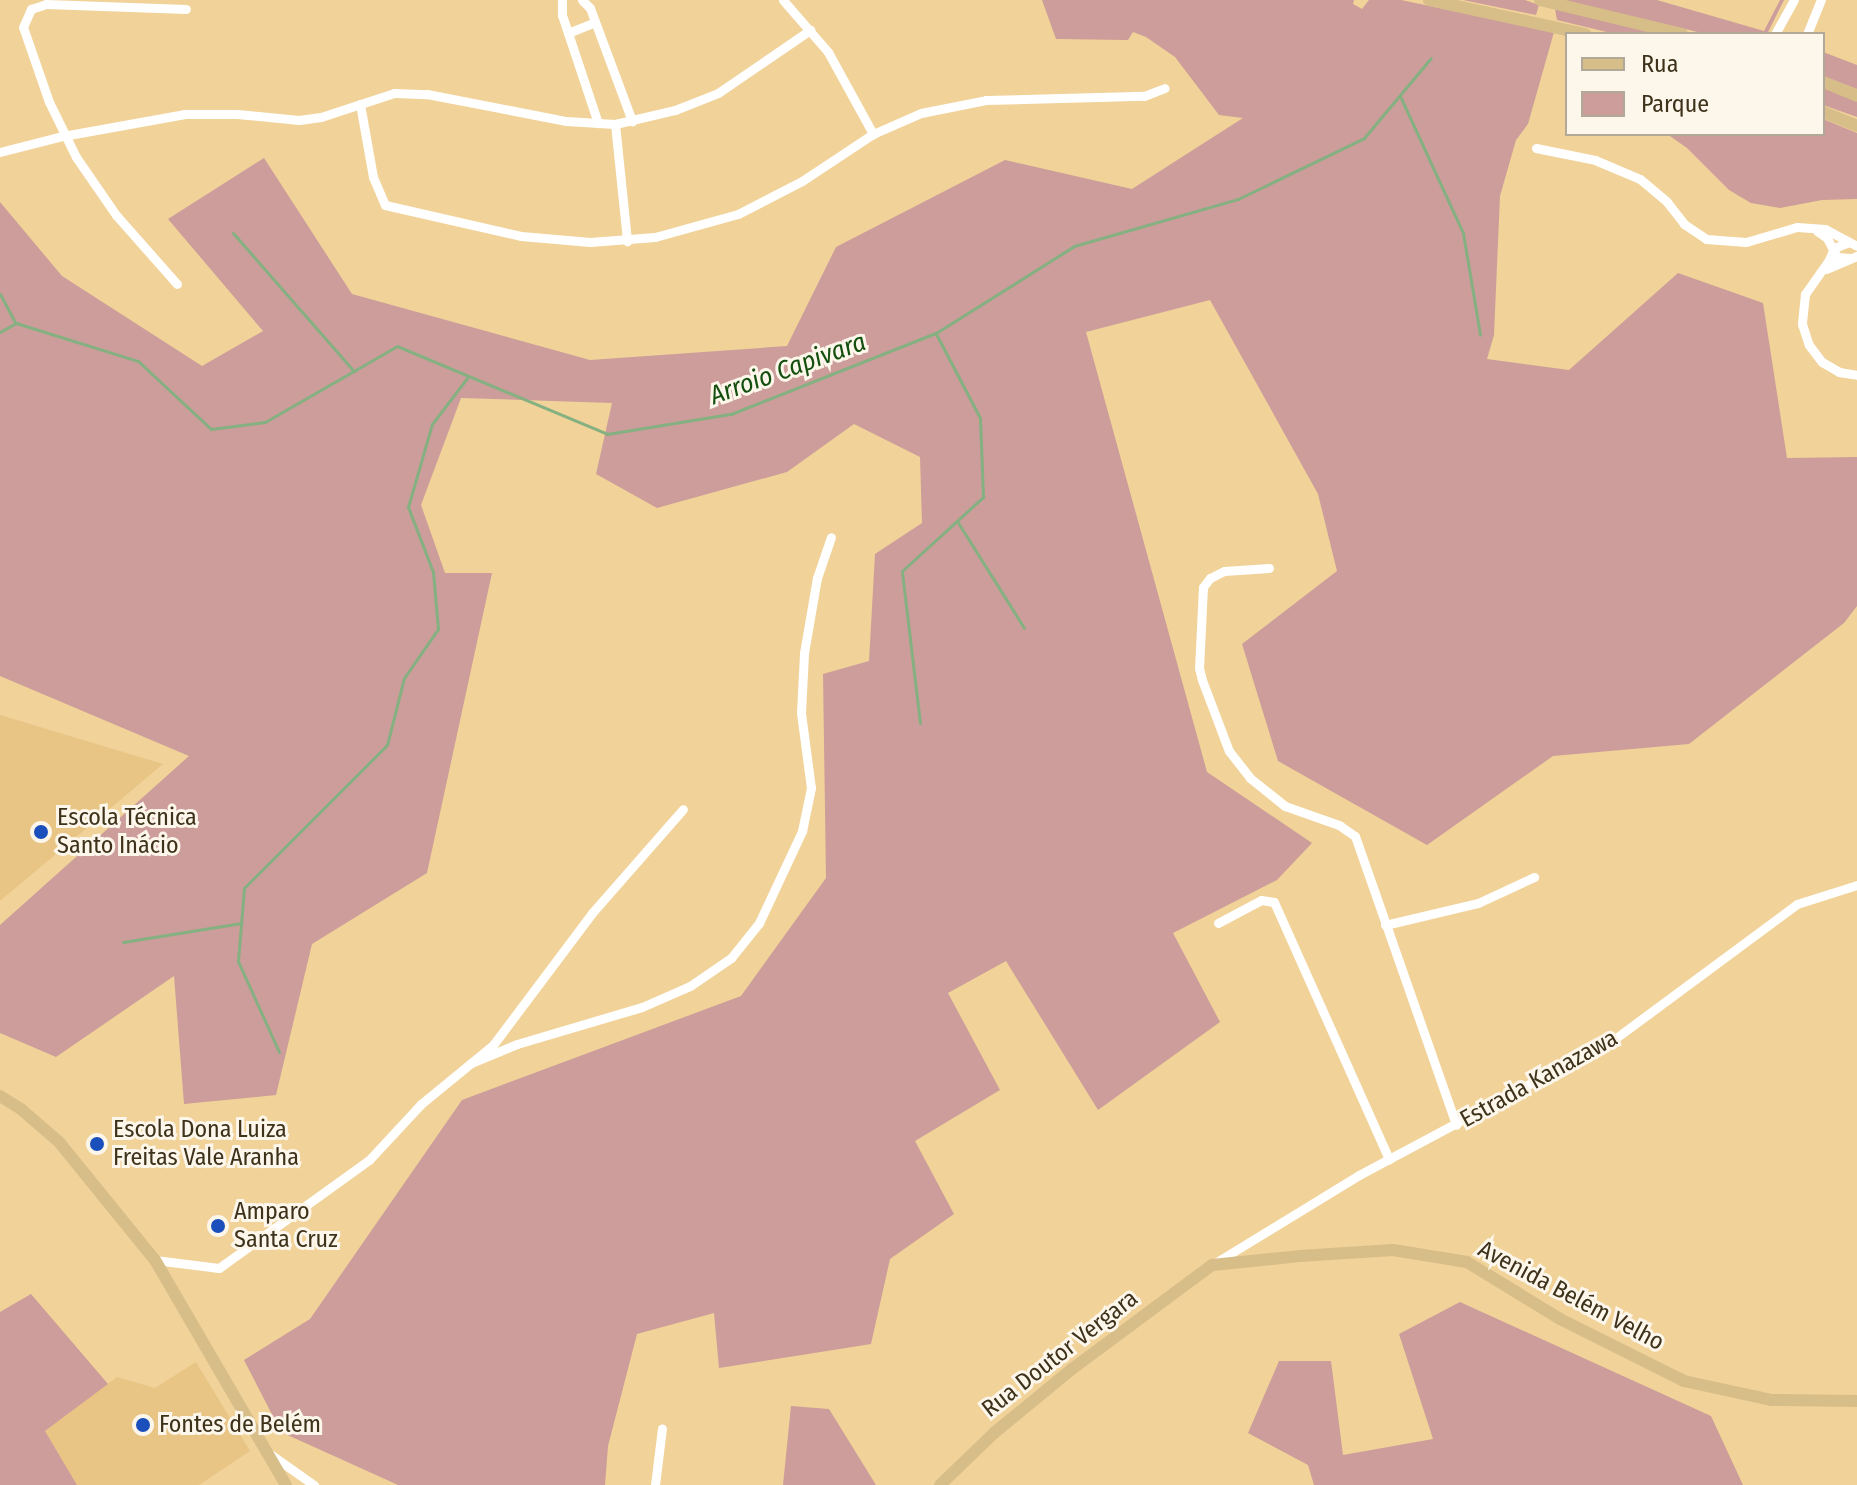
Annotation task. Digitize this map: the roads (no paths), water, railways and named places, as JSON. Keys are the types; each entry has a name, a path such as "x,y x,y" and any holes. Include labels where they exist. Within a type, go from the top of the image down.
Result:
{"main road":[{"path":"1429,0 1578,32"},
{"path":"1540,22 1542,0 1674,32"},
{"path":"1825,83 1857,96"},
{"path":"1825,113 1857,126"},
{"path":"0,1096 22,1110 59,1142 155,1260 286,1485"},
{"name":"Avenida Belém Velho","path":"1212,1265 1393,1250 1467,1262 1560,1319 1684,1381 1772,1400 1857,1401"},
{"name":"Rua Doutor Vergara","path":"940,1485 994,1433 1072,1369 1212,1265"}],"street":[{"path":"562,0 568,33 598,123"},
{"path":"582,0 595,22 632,121"},
{"path":"783,0 810,30 841,73 873,134"},
{"path":"1776,32 1794,0"},
{"path":"1808,32 1821,0"},
{"path":"177,284 116,215 63,136 23,27 31,9 46,4 186,9"},
{"path":"568,33 595,22"},
{"path":"0,152 63,136 198,113 299,120 331,115 376,97 410,93 566,121 615,124 675,110 718,93 810,30"},
{"path":"360,104 373,177 385,205 544,240 627,241 699,227 756,207 873,134 921,113 970,102 1144,96 1165,88"},
{"path":"615,124 627,241"},
{"path":"1536,148 1595,160 1640,179 1652,186 1684,224 1706,239 1746,242 1787,228 1825,229 1853,244"},
{"path":"1814,229 1825,236 1837,257 1854,257"},
{"path":"1853,244 1836,245 1805,294 1801,312 1804,335 1814,354 1830,368 1857,375"},
{"path":"1823,270 1854,257"},
{"path":"471,1063 530,1040 642,1007 690,986 731,958 759,923 802,831 811,788 801,713 804,653 817,578 831,537"},
{"path":"1269,568 1224,571 1210,578 1203,587 1199,668 1202,680 1229,751 1250,778 1285,806 1339,825 1355,836 1456,1125"},
{"path":"155,1260 208,1269 231,1262 369,1160 421,1104 493,1045 584,922 683,809"},
{"path":"1385,925 1478,903 1534,877"},
{"name":"Estrada Kanazawa","path":"1212,1265 1389,1159 1616,1038 1797,904 1857,885"},
{"path":"1218,923 1261,900 1274,902 1389,1159"},
{"path":"655,1485 662,1428"},
{"path":"270,1454 314,1485"}],"waterway":[{"name":"Arroio Capivara","path":"0,332 16,323 138,361 211,429 265,422 397,346 607,434 731,414 936,333 1074,246 1238,199 1364,138 1431,58"},
{"path":"1400,96 1463,233 1480,335"},
{"path":"233,233 354,371"},
{"path":"0,294 15,322"},
{"path":"920,723 902,571 983,497 980,418 936,334"},
{"path":"279,1052 238,961 244,888 387,745 404,678 438,629 433,572 408,507 432,424 467,378"},
{"path":"957,521 1024,628"},
{"path":"123,942 241,923"}],"place":[{"name":"Escola Técnica Santo Inácio","path":"41,832"},
{"name":"Escola Dona Luiza Freitas Vale Aranha","path":"97,1144"},
{"name":"Amparo Santa Cruz","path":"218,1226"},
{"name":"Fontes de Belém","path":"143,1425"}]}
